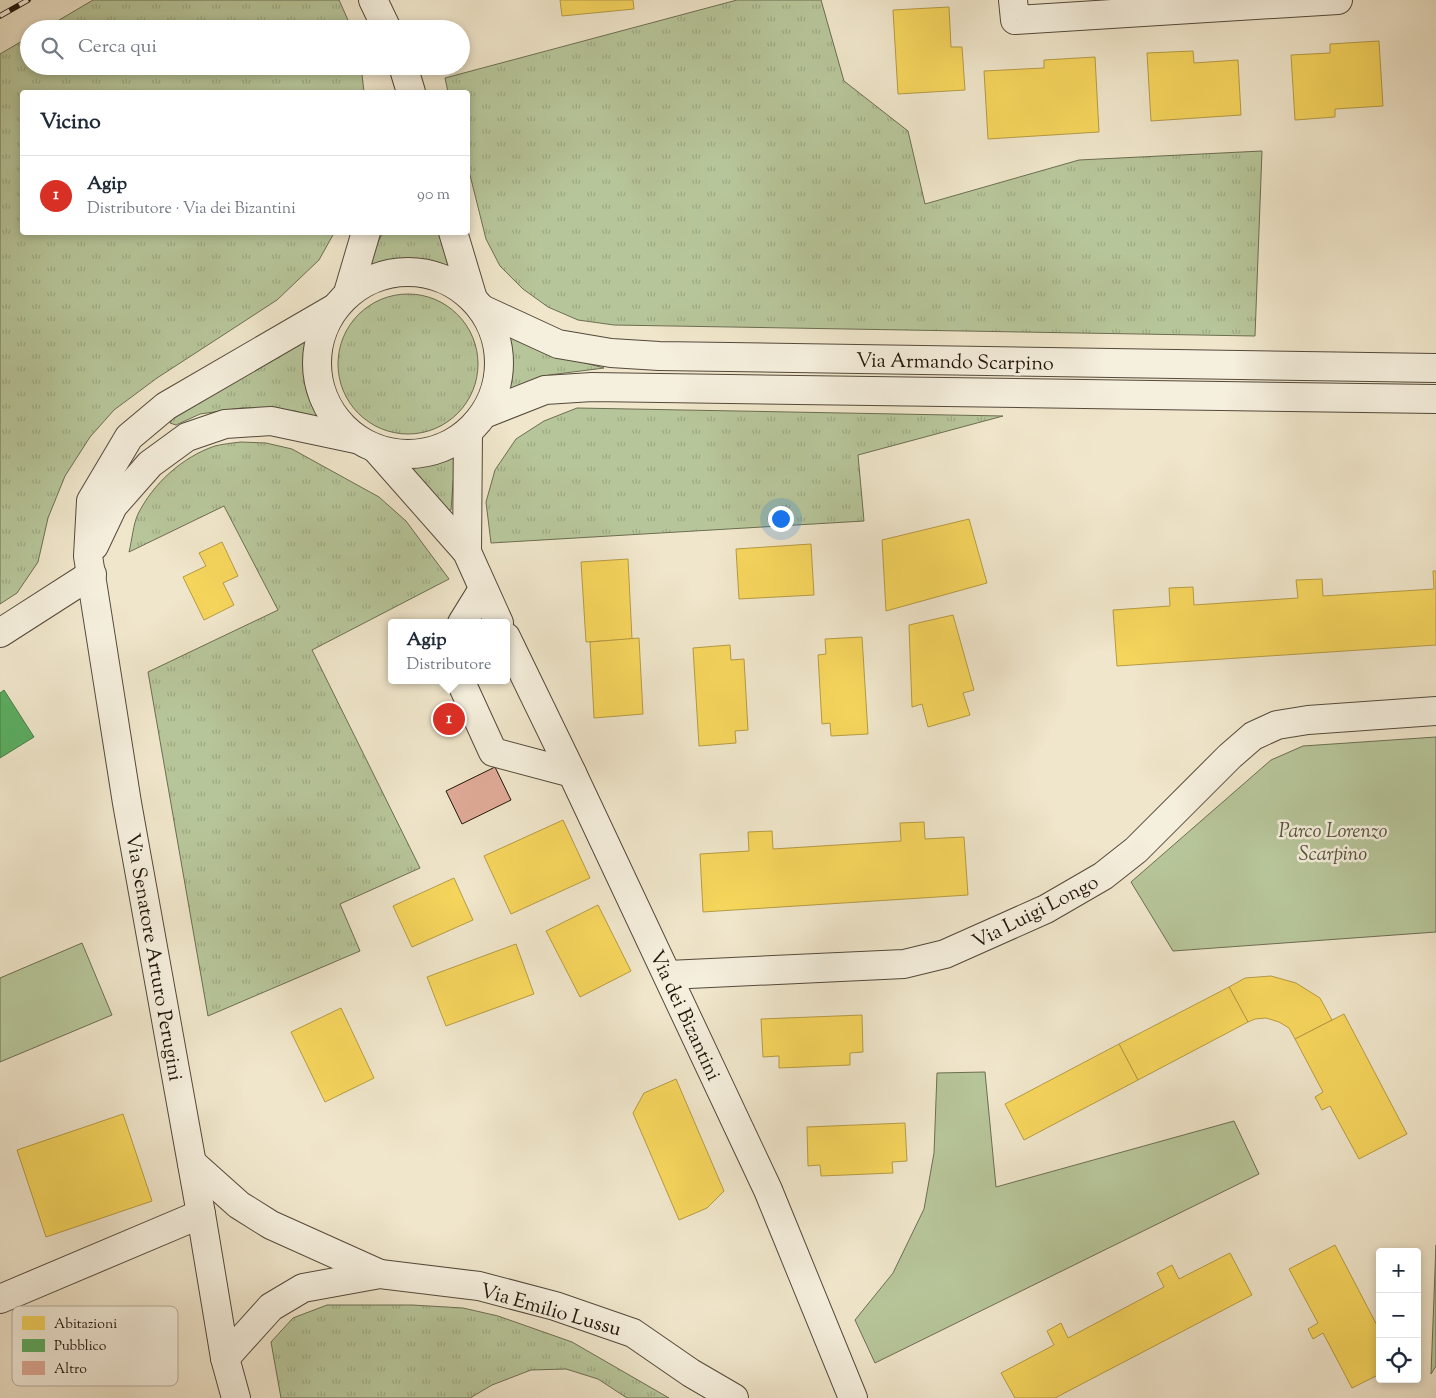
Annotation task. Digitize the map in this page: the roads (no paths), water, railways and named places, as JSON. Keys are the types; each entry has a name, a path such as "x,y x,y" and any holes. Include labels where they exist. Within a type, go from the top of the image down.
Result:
{"street":[{"path":"374,0 383,20"},
{"path":"1013,0 1015,20 1338,0"},
{"path":"393,90 396,75"},
{"path":"406,75 410,90"},
{"path":"365,235 340,301 320,336 316,364 320,393 334,419 367,445 467,552 498,619"},
{"path":"454,235 478,304 495,334 500,361 496,389 476,424 467,552"},
{"name":"Via Senatore Arturo Perugini","path":"228,1398 225,1358 127,803 90,565 91,501 129,437 166,406 340,301 371,279 398,272 425,273 452,282 478,304"},
{"name":"Via Armando Scarpino","path":"478,304 558,344 611,353 679,356 1436,368"},
{"name":"Via Armando Scarpino","path":"367,445 406,454 434,451 452,443 476,424 545,390 592,387 1436,399"},
{"path":"0,633 90,565 113,506 150,464 187,437 225,424 270,421 367,445"},
{"path":"464,619 483,589"},
{"name":"Via dei Bizantini","path":"510,645 668,975 768,1190 853,1398"},
{"path":"462,684 493,752 572,773"},
{"name":"Via Luigi Longo","path":"668,975 904,964 945,954 1046,909 1103,876 1136,850 1230,756 1253,736 1277,725 1308,720 1436,711"},
{"name":"Via Emilio Lussu","path":"192,1163 239,1205 272,1225 380,1274"},
{"path":"0,1298 201,1214"},
{"name":"Via Emilio Lussu","path":"225,1358 271,1307 303,1288 380,1274 479,1286 555,1306 633,1333 691,1373 734,1398"},
{"name":"Via Senatore Arturo Perugini","path":"225,1358 236,1398"}],"railway":[{"path":"0,16 28,0"}],"place":[{"name":"Agip","path":"449,719"}],"park label":[{"name":"Parco Lorenzo Scarpino","path":"1333,842"}]}
